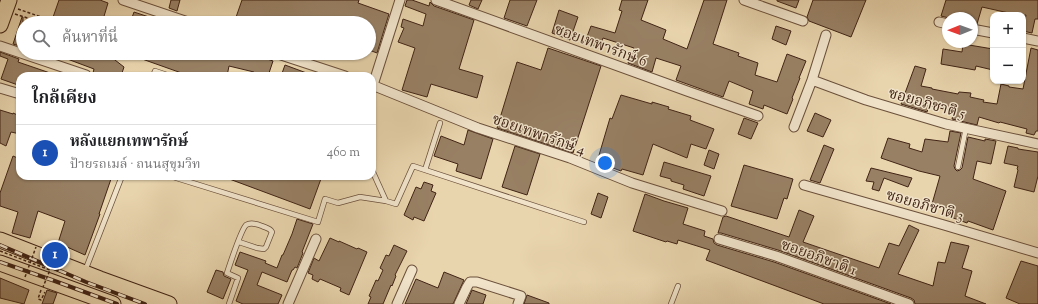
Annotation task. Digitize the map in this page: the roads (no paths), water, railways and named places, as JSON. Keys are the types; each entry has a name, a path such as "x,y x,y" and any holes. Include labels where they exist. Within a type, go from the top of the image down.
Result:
{"main road":[{"path":"0,25 9,6"},
{"path":"0,240 169,304"},
{"path":"0,263 106,303"}],"street":[{"path":"123,0 170,16"},
{"path":"376,73 400,0"},
{"name":"ซอยเทพารักษ์ 6","path":"436,0 758,116"},
{"path":"744,0 803,21"},
{"path":"978,30 990,32"},
{"path":"794,127 812,80 826,35"},
{"path":"1026,39 1038,41"},
{"path":"0,46 16,51"},
{"path":"42,60 77,72"},
{"path":"296,60 333,72"},
{"name":"ซอยอภิชาติ 5","path":"812,80 866,100 946,124 1038,144"},
{"name":"ซอยเทพารักษ์ 4","path":"376,87 478,128 570,158 632,183 722,212"},
{"path":"0,88 16,93"},
{"name":"ซอยอภิชาติ 3","path":"804,185 1038,253"},
{"path":"288,304 316,239"},
{"name":"ซอยอภิชาติ 1","path":"719,239 776,256 909,304"},
{"path":"397,304 412,270"},
{"path":"460,304 470,282 477,282 520,296 518,304"}],"lane":[{"path":"425,170 440,123"},
{"path":"958,168 966,128"},
{"path":"183,180 318,222 325,198 338,203 360,197 396,204 413,166 584,222"},
{"path":"376,179 386,201"},
{"path":"84,273 120,180"},
{"path":"229,304 238,278 227,273 238,242 246,226 250,223 259,225 271,230 272,232 264,249 238,242"},
{"path":"671,304 678,286"}],"railway":[{"path":"0,245 86,282 145,304"},
{"path":"0,262 117,304"}],"place":[{"name":"หลังแยกเทพารักษ์","path":"55,255"}]}
